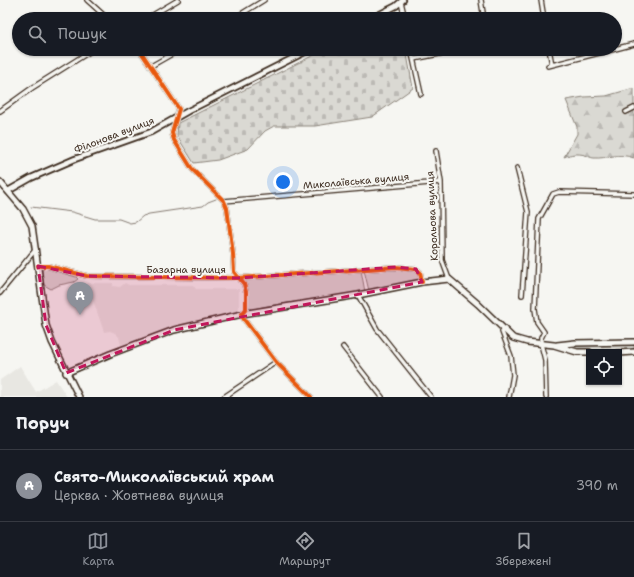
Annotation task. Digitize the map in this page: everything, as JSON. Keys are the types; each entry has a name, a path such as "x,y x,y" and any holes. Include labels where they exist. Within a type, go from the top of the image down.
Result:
{"main road":[{"path":"0,182 23,209 30,220 34,234 46,325 66,373 80,397"},
{"path":"66,373 110,354 174,330 242,314 358,295 422,282 449,279"},
{"name":"Корольова вулиця","path":"449,279 478,304 512,338 527,342 554,345"},
{"path":"554,345 575,343 634,342"},
{"path":"554,345 577,352 586,352"},
{"path":"622,353 634,352"}],"street":[{"path":"87,0 100,12"},
{"path":"158,12 178,0"},
{"path":"244,12 264,0"},
{"path":"481,0 483,12"},
{"path":"541,0 543,12"},
{"path":"382,12 402,1 404,12"},
{"path":"622,47 634,44"},
{"path":"0,111 32,88 83,56"},
{"path":"144,56 179,109 172,133 174,140 192,169 224,201 227,208 234,272 244,284 246,292 246,309 242,314 245,322 276,362 311,397"},
{"path":"151,66 169,56"},
{"name":"Філонова вулиця","path":"8,191 31,178 75,159 151,132 188,111 297,56"},
{"path":"413,56 422,94"},
{"path":"414,59 429,56"},
{"path":"550,56 550,66 588,56"},
{"path":"626,112 634,108"},
{"name":"Корольова вулиця","path":"436,151 441,182 442,260 449,279"},
{"path":"517,168 528,212 522,295"},
{"name":"Миколаївська вулиця","path":"224,201 441,182"},
{"path":"546,397 545,360 541,344 541,338 544,332 537,322 535,309 539,219 553,194 559,192 634,194"},
{"path":"0,293 36,249"},
{"name":"Базарна вулиця","path":"38,266 48,266 87,276 238,278 396,267 416,269 420,272 422,282"},
{"path":"358,295 377,329 431,397"},
{"path":"504,330 502,332 511,356 513,375 509,397"},
{"path":"343,347 382,397"},
{"path":"224,397 276,362"}],"highlighted area":[{"path":"38,266 87,276 238,278 396,267 416,269 422,282 174,330 66,373 46,325"}],"shaded area":[{"path":"87,283 113,283 113,286 120,287 125,283 129,285 193,285 196,289 239,289 239,311 172,327 121,345 119,337 115,333 110,331 104,332"},
{"path":"20,366 36,392 56,380 67,397 0,397 0,380"}],"green space":[{"path":"312,56 407,56 413,88 372,117 315,126 274,126 265,131 248,149 218,160 194,163 177,136 178,123"},
{"path":"634,88 634,158 628,156 618,156 594,158 577,154 564,157 577,134 577,127 566,100 606,96"},
{"path":"45,268 76,277 78,279 74,282 59,285 51,289 44,285 42,270"},
{"path":"378,269 416,271 419,274 420,281 369,291 364,270"},
{"path":"361,270 365,292 249,310 247,289 243,279"},
{"path":"634,344 634,350 581,350 574,349 572,346"}],"waterway":[{"path":"31,207 72,212 95,219 119,219 130,223 136,222 143,216 149,214 203,206 216,199"}],"cycle path":[{"path":"144,56 179,109 172,133 174,140 192,169 224,201 227,208 234,272 244,284 246,292 246,309 242,314 243,318 276,362 311,397"},
{"path":"38,266 48,266 87,276 238,278 396,267 416,269 420,272 422,282"}],"place":[{"name":"Свято-Миколаївський храм","path":"80,315"}]}
